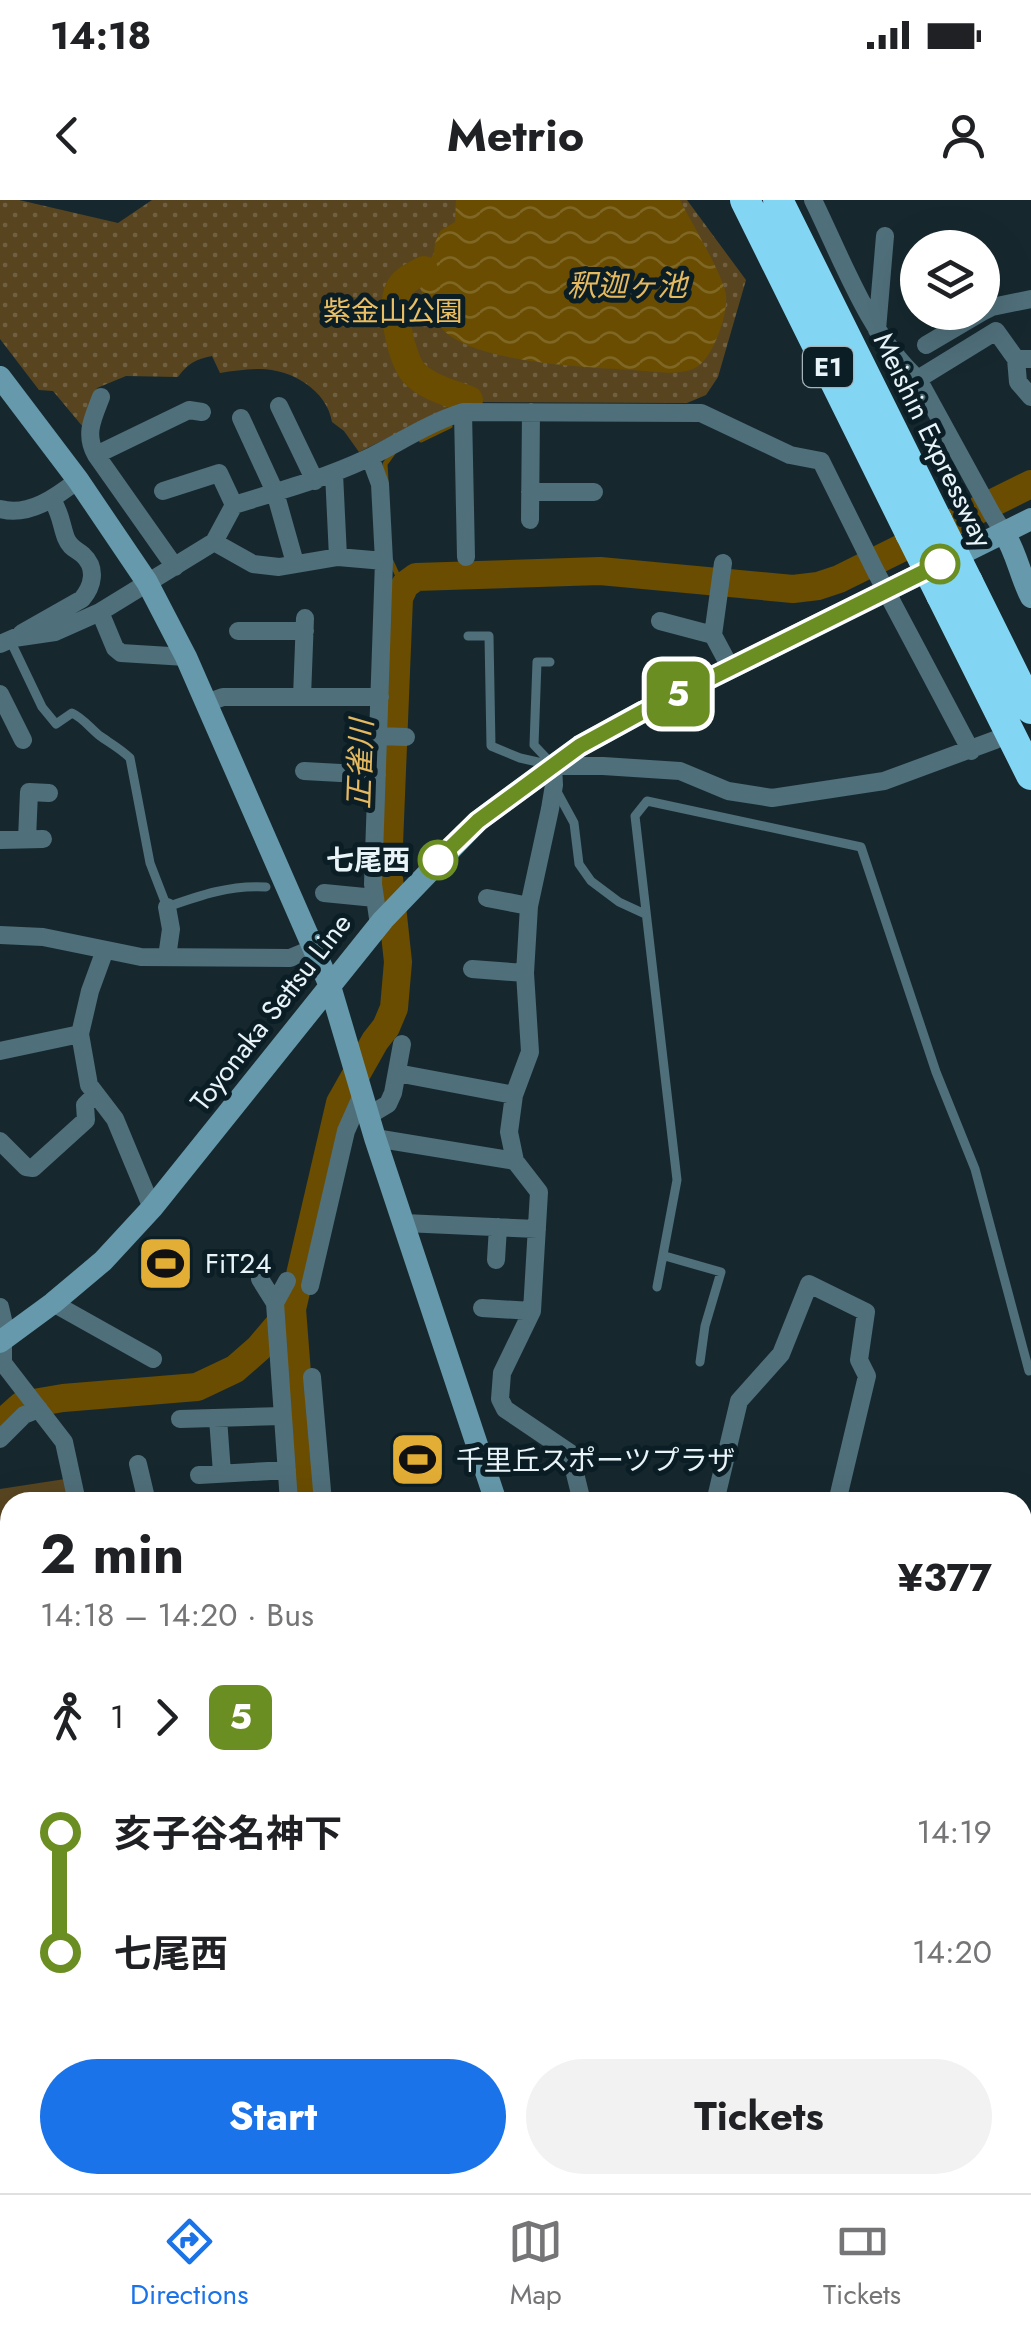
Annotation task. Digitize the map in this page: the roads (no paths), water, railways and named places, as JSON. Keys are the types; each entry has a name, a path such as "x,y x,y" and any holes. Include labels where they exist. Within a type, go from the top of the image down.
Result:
{"highway":[{"name":"Meishin Expressway","path":"745,200 924,527"},
{"name":"Meishin Expressway","path":"778,200 954,588 1031,775"},
{"name":"Meishin Expressway","path":"954,588 1031,708"}],"main road":[{"path":"0,378 78,480 147,582 186,657 330,986 493,1492"},
{"name":"Toyonaka Settsu Line","path":"2,1341 103,1261 152,1208 330,986 379,914 406,894 478,821 554,775 596,738 730,668 877,573 998,523 1031,519"},
{"path":"998,523 1013,546 1031,597"}],"street":[{"path":"813,200 877,331 899,363 918,379 998,523"},
{"path":"877,331 885,236"},
{"path":"1000,306 1031,300"},
{"path":"952,330 933,341 952,358"},
{"path":"918,379 996,332 1024,359 1018,382 1031,397"},
{"path":"101,396 90,425 89,442 175,566"},
{"path":"279,406 315,481"},
{"path":"96,455 189,410 202,412"},
{"path":"464,412 466,557"},
{"path":"8,641 55,632 100,612 214,542 234,506 334,473 437,420 464,412 701,413 790,454 822,461 971,751"},
{"path":"530,520 531,412"},
{"path":"241,418 275,492 295,563"},
{"path":"370,457 380,484 384,561 372,884 379,914"},
{"path":"163,491 218,472 234,506"},
{"path":"334,473 338,557"},
{"path":"0,509 14,513 52,500 78,480"},
{"path":"530,492 583,498"},
{"path":"8,641 82,598 92,581 91,566 69,544 52,500"},
{"path":"214,542 253,564 279,567 338,557 384,561"},
{"path":"723,568 714,635 730,668"},
{"path":"100,612 114,648 122,653 186,657"},
{"path":"660,620 714,635"},
{"path":"238,631 305,625 302,697"},
{"path":"0,694 23,740"},
{"path":"206,703 224,697 380,697"},
{"path":"379,736 406,737"},
{"path":"580,1492 570,1453 505,1409 500,1399 502,1373 532,1311 539,1192 515,1161 508,1132 514,1095 530,1052 525,973 528,906 554,775 603,766 680,771 728,791 772,798 884,781 995,740"},
{"path":"304,771 378,775"},
{"path":"0,840 35,839 29,792 49,792"},
{"path":"324,893 379,914"},
{"path":"487,898 528,906"},
{"path":"167,957 171,929 168,907"},
{"path":"0,935 44,937 141,957 290,958 314,948"},
{"path":"105,950 80,1034 89,1086 115,1118 152,1208"},
{"path":"472,969 525,973"},
{"path":"0,1050 80,1034"},
{"path":"310,1286 346,1131 388,1104 402,1044"},
{"path":"396,1073 514,1095"},
{"path":"0,1142 26,1168 34,1168 86,1120 85,1105 95,1095"},
{"path":"369,1117 515,1161"},
{"path":"404,1223 536,1229"},
{"path":"496,1260 498,1228"},
{"path":"260,1279 274,1303 288,1492"},
{"path":"274,1303 287,1281"},
{"path":"717,1492 739,1401 781,1354 810,1284 866,1312 859,1360 867,1376 839,1492"},
{"path":"53,1303 153,1359"},
{"path":"0,1307 4,1320 2,1363 64,1442 75,1492"},
{"path":"482,1308 532,1311"},
{"path":"312,1377 322,1492"},
{"path":"0,1440 24,1415 39,1410"},
{"path":"180,1419 283,1416"},
{"path":"218,1418 222,1473"},
{"path":"138,1464 145,1492"},
{"path":"199,1474 287,1470"}],"lane":[{"path":"468,636 489,636 490,746 554,775"},
{"path":"8,641 42,707 56,724 72,713 79,716 130,758 150,862 168,907 212,891 246,886 266,888"},
{"path":"550,662 537,662 534,745 554,775 574,823 579,864 591,881 645,914"},
{"path":"658,1287 676,1180 635,816 647,801 862,847 936,1072 976,1169 1030,1371"},
{"path":"665,1256 721,1272 705,1326 700,1362"}],"water":[{"name":"釈迦ヶ池","path":"456,200 680,200 714,263 726,296 712,348 693,369 662,372 514,358 469,346 452,337 436,321 419,286 440,231 455,222"}],"waterway":[{"path":"424,270 404,283 397,297 396,318 404,355 413,372 425,382 469,400"},
{"path":"421,440 450,426"},
{"path":"386,480 385,464 393,453"},
{"name":"正雀川","path":"0,1425 22,1405 197,1387 235,1369 292,1309 340,1103 394,1008 398,962 388,869 399,598 405,585 416,577 600,571 793,589 818,586 1031,484"},
{"path":"391,561 397,574"},
{"path":"292,1309 306,1492"}],"place":[{"name":"七尾西","path":"438,860"},
{"name":"FiT24","path":"166,1263"},
{"name":"千里丘スポーツプラザ","path":"417,1460"}],"park label":[{"name":"紫金山公園","path":"393,311"}]}
